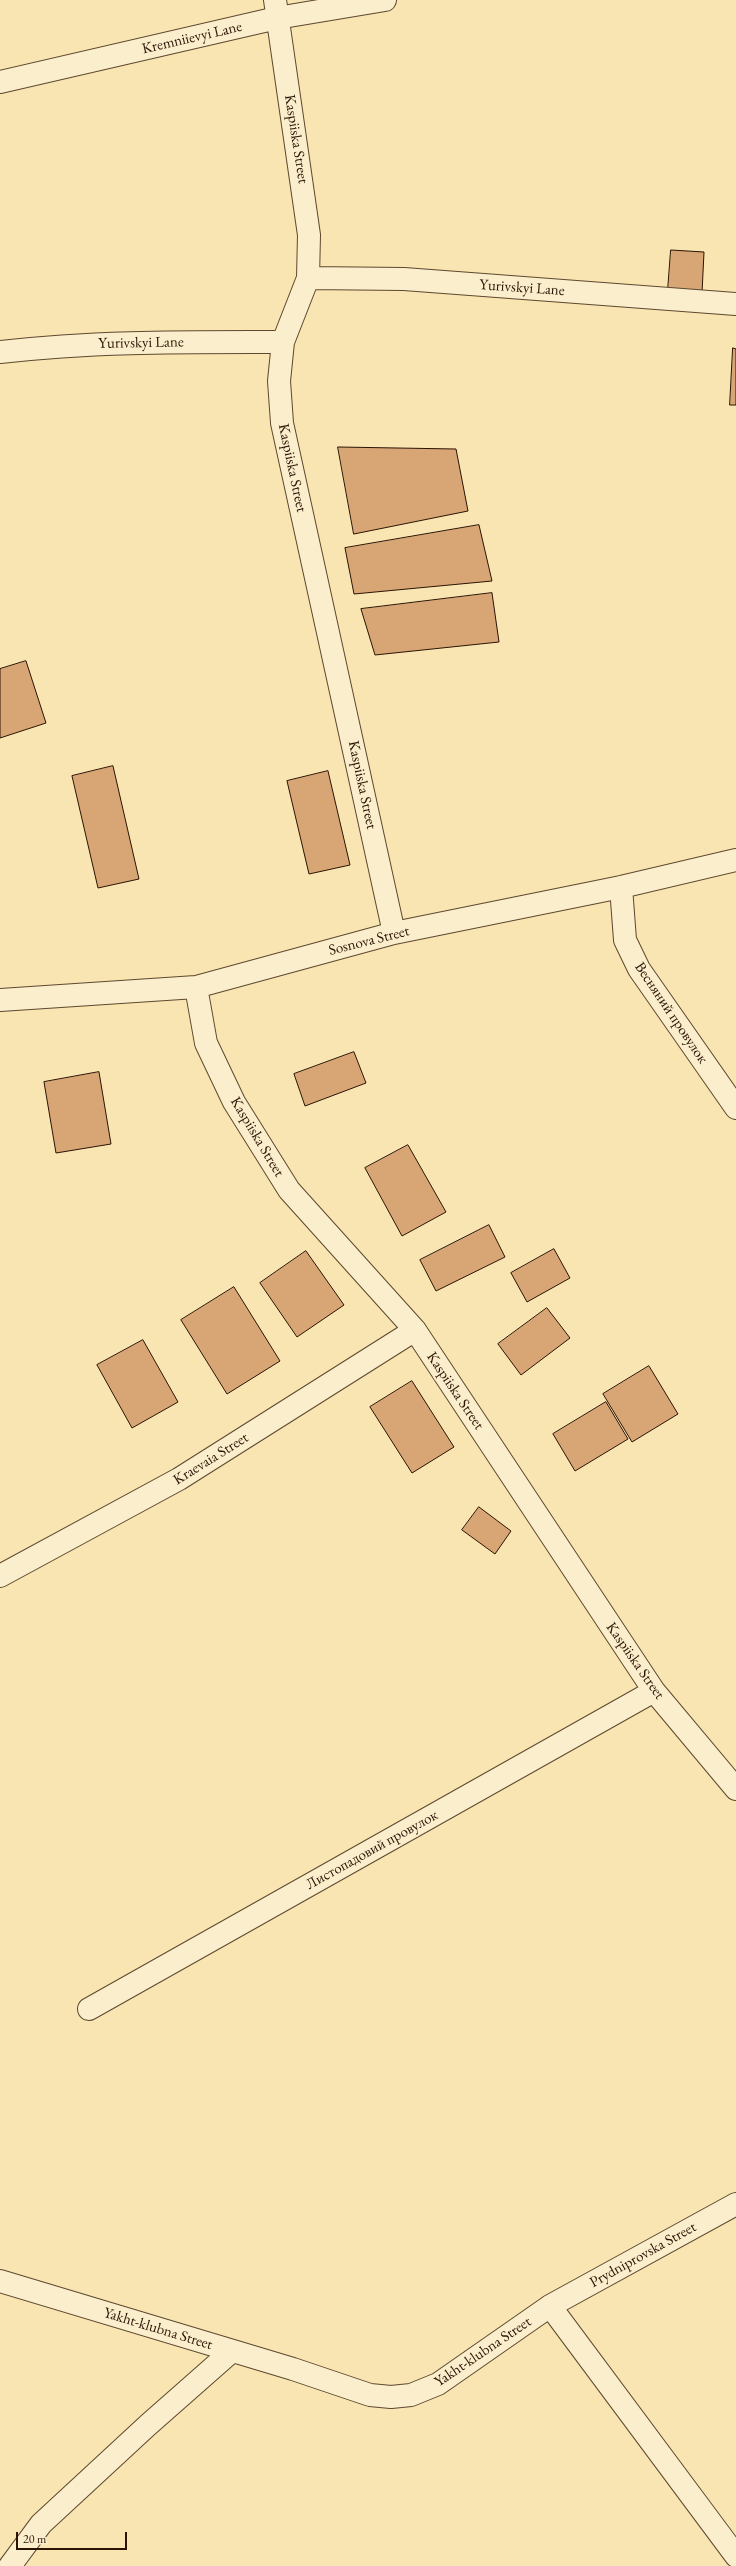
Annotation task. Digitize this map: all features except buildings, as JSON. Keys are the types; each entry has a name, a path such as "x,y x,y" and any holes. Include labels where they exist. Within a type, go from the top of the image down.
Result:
{"street":[{"name":"Kremniievyi Lane","path":"0,82 276,9 385,0"},
{"name":"Kaspiiska Street","path":"276,9 309,235 308,278 283,342 279,381 282,423 394,934"},
{"name":"Yurivskyi Lane","path":"308,278 404,279 736,304"},
{"name":"Yurivskyi Lane","path":"0,352 48,347 143,342 283,342"},
{"name":"Sosnova Street","path":"0,1000 196,987 394,934 620,887 736,860"},
{"name":"Весняний провулок","path":"620,887 626,940 639,969 736,1108"},
{"name":"Kaspiiska Street","path":"196,987 206,1043 234,1102 289,1190 415,1330 654,1691 735,1787"},
{"name":"Kraevaia Street","path":"0,1576 179,1479 415,1330"},
{"name":"Листопадовий провулок","path":"89,2010 654,1691"},
{"name":"Prydniprovska Street","path":"550,2306 736,2204"},
{"name":"Yakht-klubna Street","path":"0,2281 232,2351 370,2395 391,2397 411,2395 438,2384 550,2306"},
{"path":"550,2306 736,2556"},
{"path":"10,2566 42,2524 148,2425 232,2351"}]}
